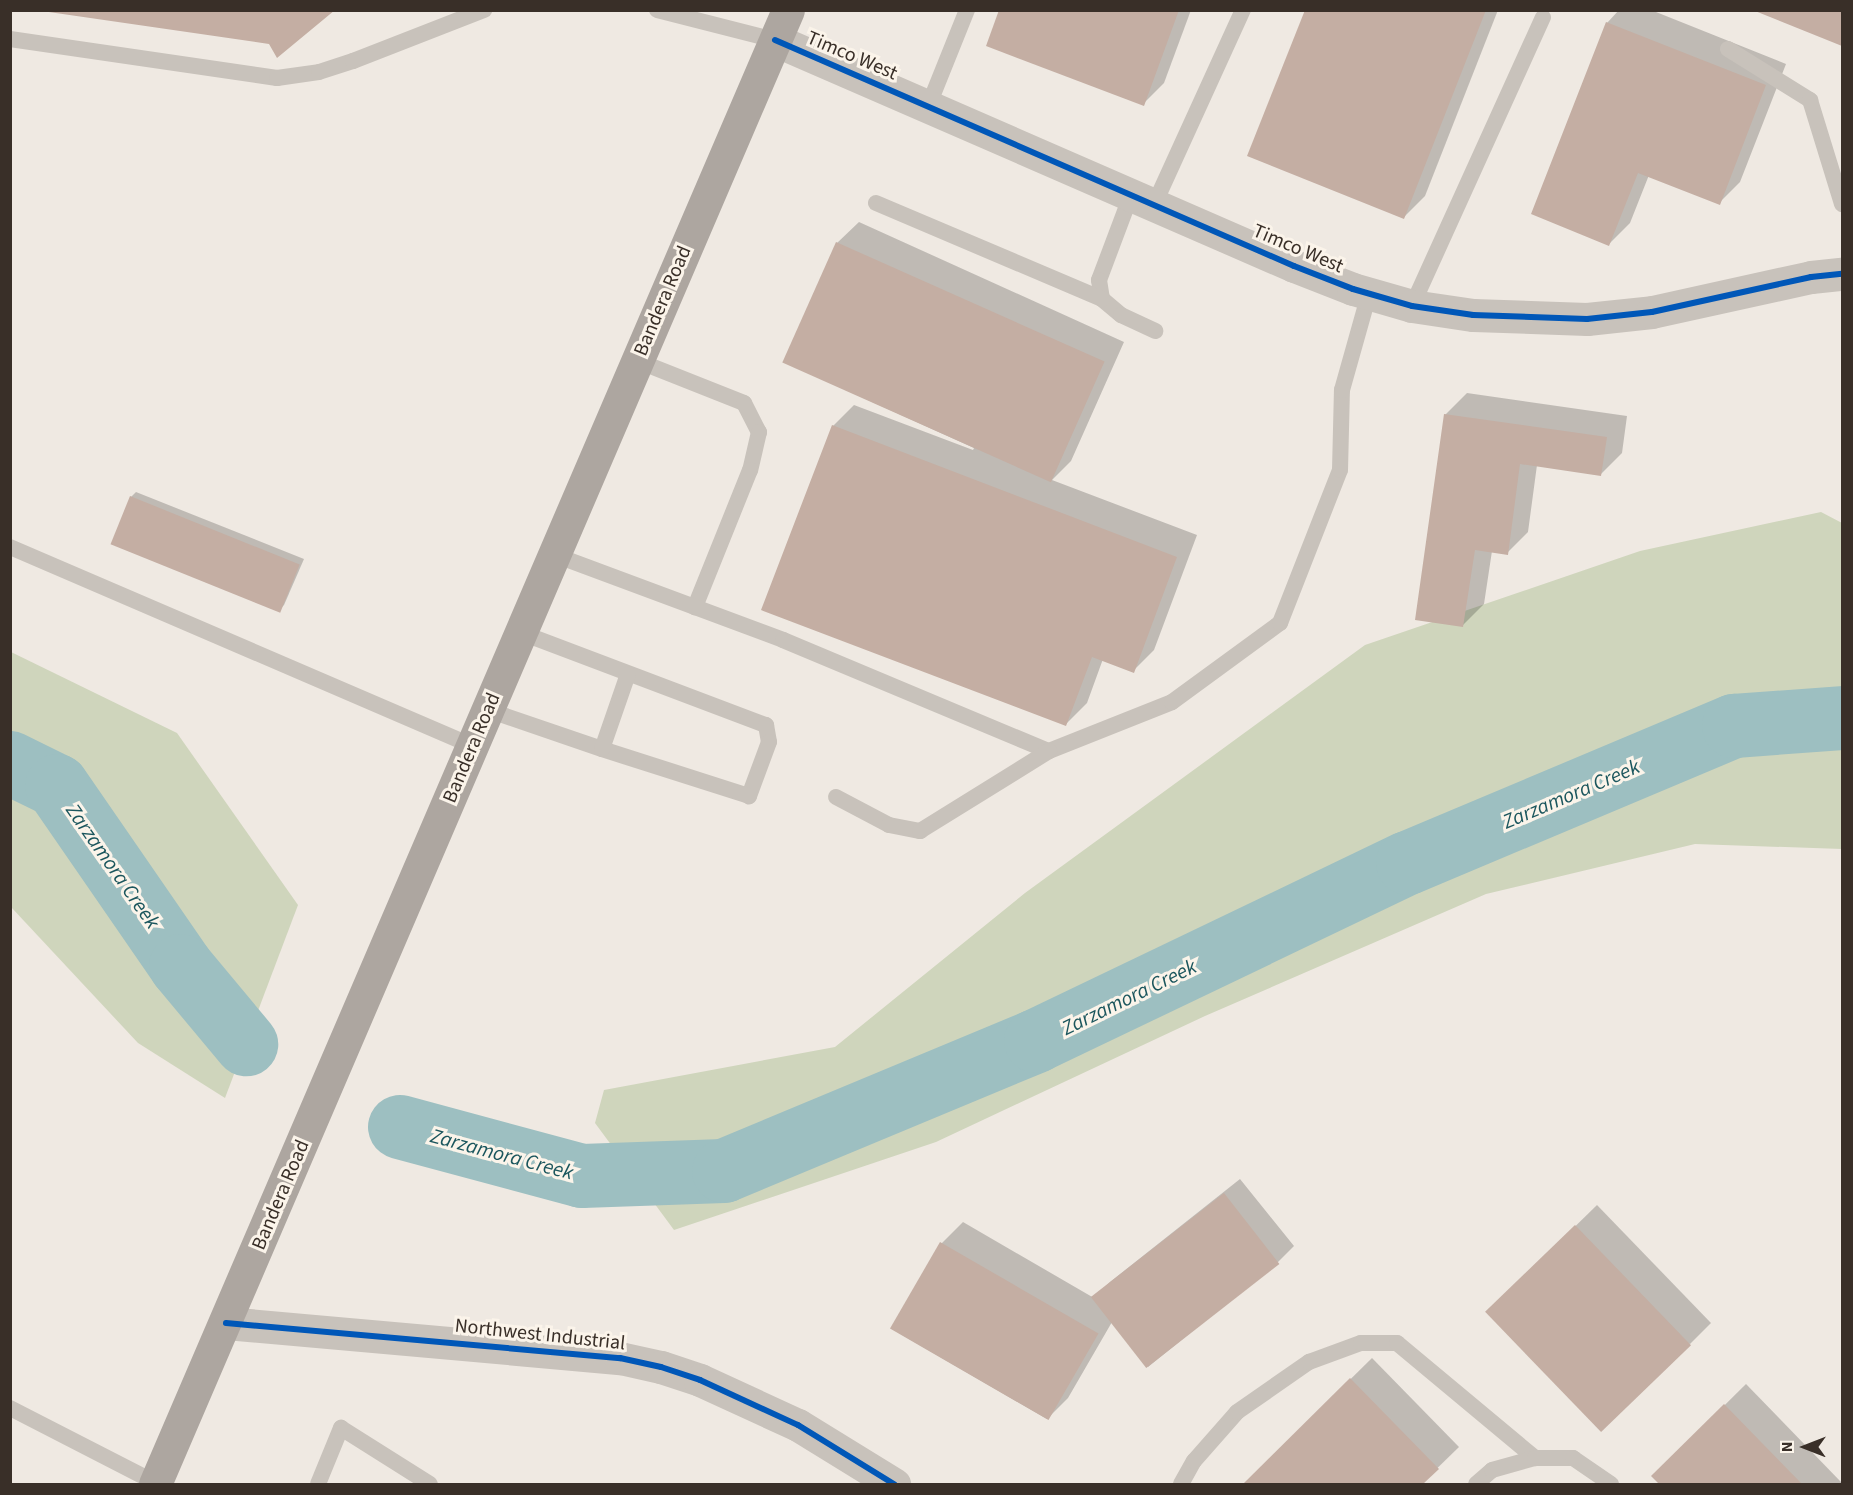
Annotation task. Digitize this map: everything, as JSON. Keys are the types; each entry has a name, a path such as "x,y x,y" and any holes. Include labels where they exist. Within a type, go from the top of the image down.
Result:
{"main road":[{"name":"Bandera Road","path":"156,1484 788,10"}],"street":[{"name":"Timco West","path":"775,40 1294,266 1369,294 1412,306 1493,317 1587,319 1652,312 1811,277 1842,274"},
{"name":"Northwest Industrial","path":"226,1323 620,1358 661,1367 700,1380 798,1425 894,1485"}],"lane":[{"path":"10,39 277,78 319,72 353,62 484,10"},
{"path":"657,10 775,40"},
{"path":"928,107 968,10"},
{"path":"1102,300 1100,280 1243,10"},
{"path":"1412,306 1544,17"},
{"path":"1728,49 1810,100 1842,204"},
{"path":"876,203 1102,300 1121,315 1155,332"},
{"path":"836,797 889,825 920,831 1049,751 1173,702 1280,623 1340,470 1342,390 1369,294"},
{"path":"638,361 744,403 759,432 750,470 696,607"},
{"path":"10,546 473,746"},
{"path":"555,555 864,672 1049,751"},
{"path":"488,710 749,796 769,742 766,725 522,633"},
{"path":"602,749 628,674"},
{"path":"1181,1485 1194,1461 1237,1412 1308,1362 1361,1343 1397,1343 1535,1458"},
{"path":"10,1408 156,1484"},
{"path":"318,1485 341,1428 430,1485"},
{"path":"1476,1485 1492,1470 1535,1458 1573,1458 1611,1485"}],"green space":[{"path":"1821,512 1842,523 1842,849 1695,844 1486,894 1205,1016 936,1142 674,1230 595,1123 604,1090 835,1047 1025,893 1365,645 1640,551"},
{"path":"11,652 177,733 298,905 225,1098 138,1043 11,907"}],"building":[{"path":"35,10 335,10 277,58 269,44"},
{"path":"999,10 1179,10 1144,106 986,46"},
{"path":"1305,10 1486,10 1404,219 1247,156"},
{"path":"1842,10 1842,46 1755,11"},
{"path":"1606,22 1766,85 1720,205 1638,173 1609,246 1531,214"},
{"path":"836,242 1105,362 1051,482 782,363"},
{"path":"1444,414 1607,437 1601,476 1520,464 1508,555 1475,550 1463,627 1415,620"},
{"path":"832,425 1177,557 1134,673 1092,657 1066,726 761,610"},
{"path":"130,496 300,565 280,613 111,544"},
{"path":"1224,1193 1279,1264 1146,1368 1091,1297"},
{"path":"1575,1225 1691,1345 1601,1432 1485,1312"},
{"path":"940,1242 1098,1333 1048,1420 890,1329"},
{"path":"1350,1378 1439,1469 1423,1484 1243,1484"},
{"path":"1724,1404 1802,1484 1659,1484 1651,1476"}],"waterway":[{"name":"Zarzamora Creek","path":"400,1127 582,1176 724,1171 1036,1041 1408,863 1734,726 1842,718"},
{"name":"Zarzamora Creek","path":"10,763 57,786 181,966 246,1044"}],"cycle path":[{"path":"775,40 1294,266 1353,289 1412,306 1473,315 1587,319 1652,312 1811,277 1842,274"},
{"path":"226,1323 620,1358 661,1367 700,1380 798,1425 894,1484"}]}
